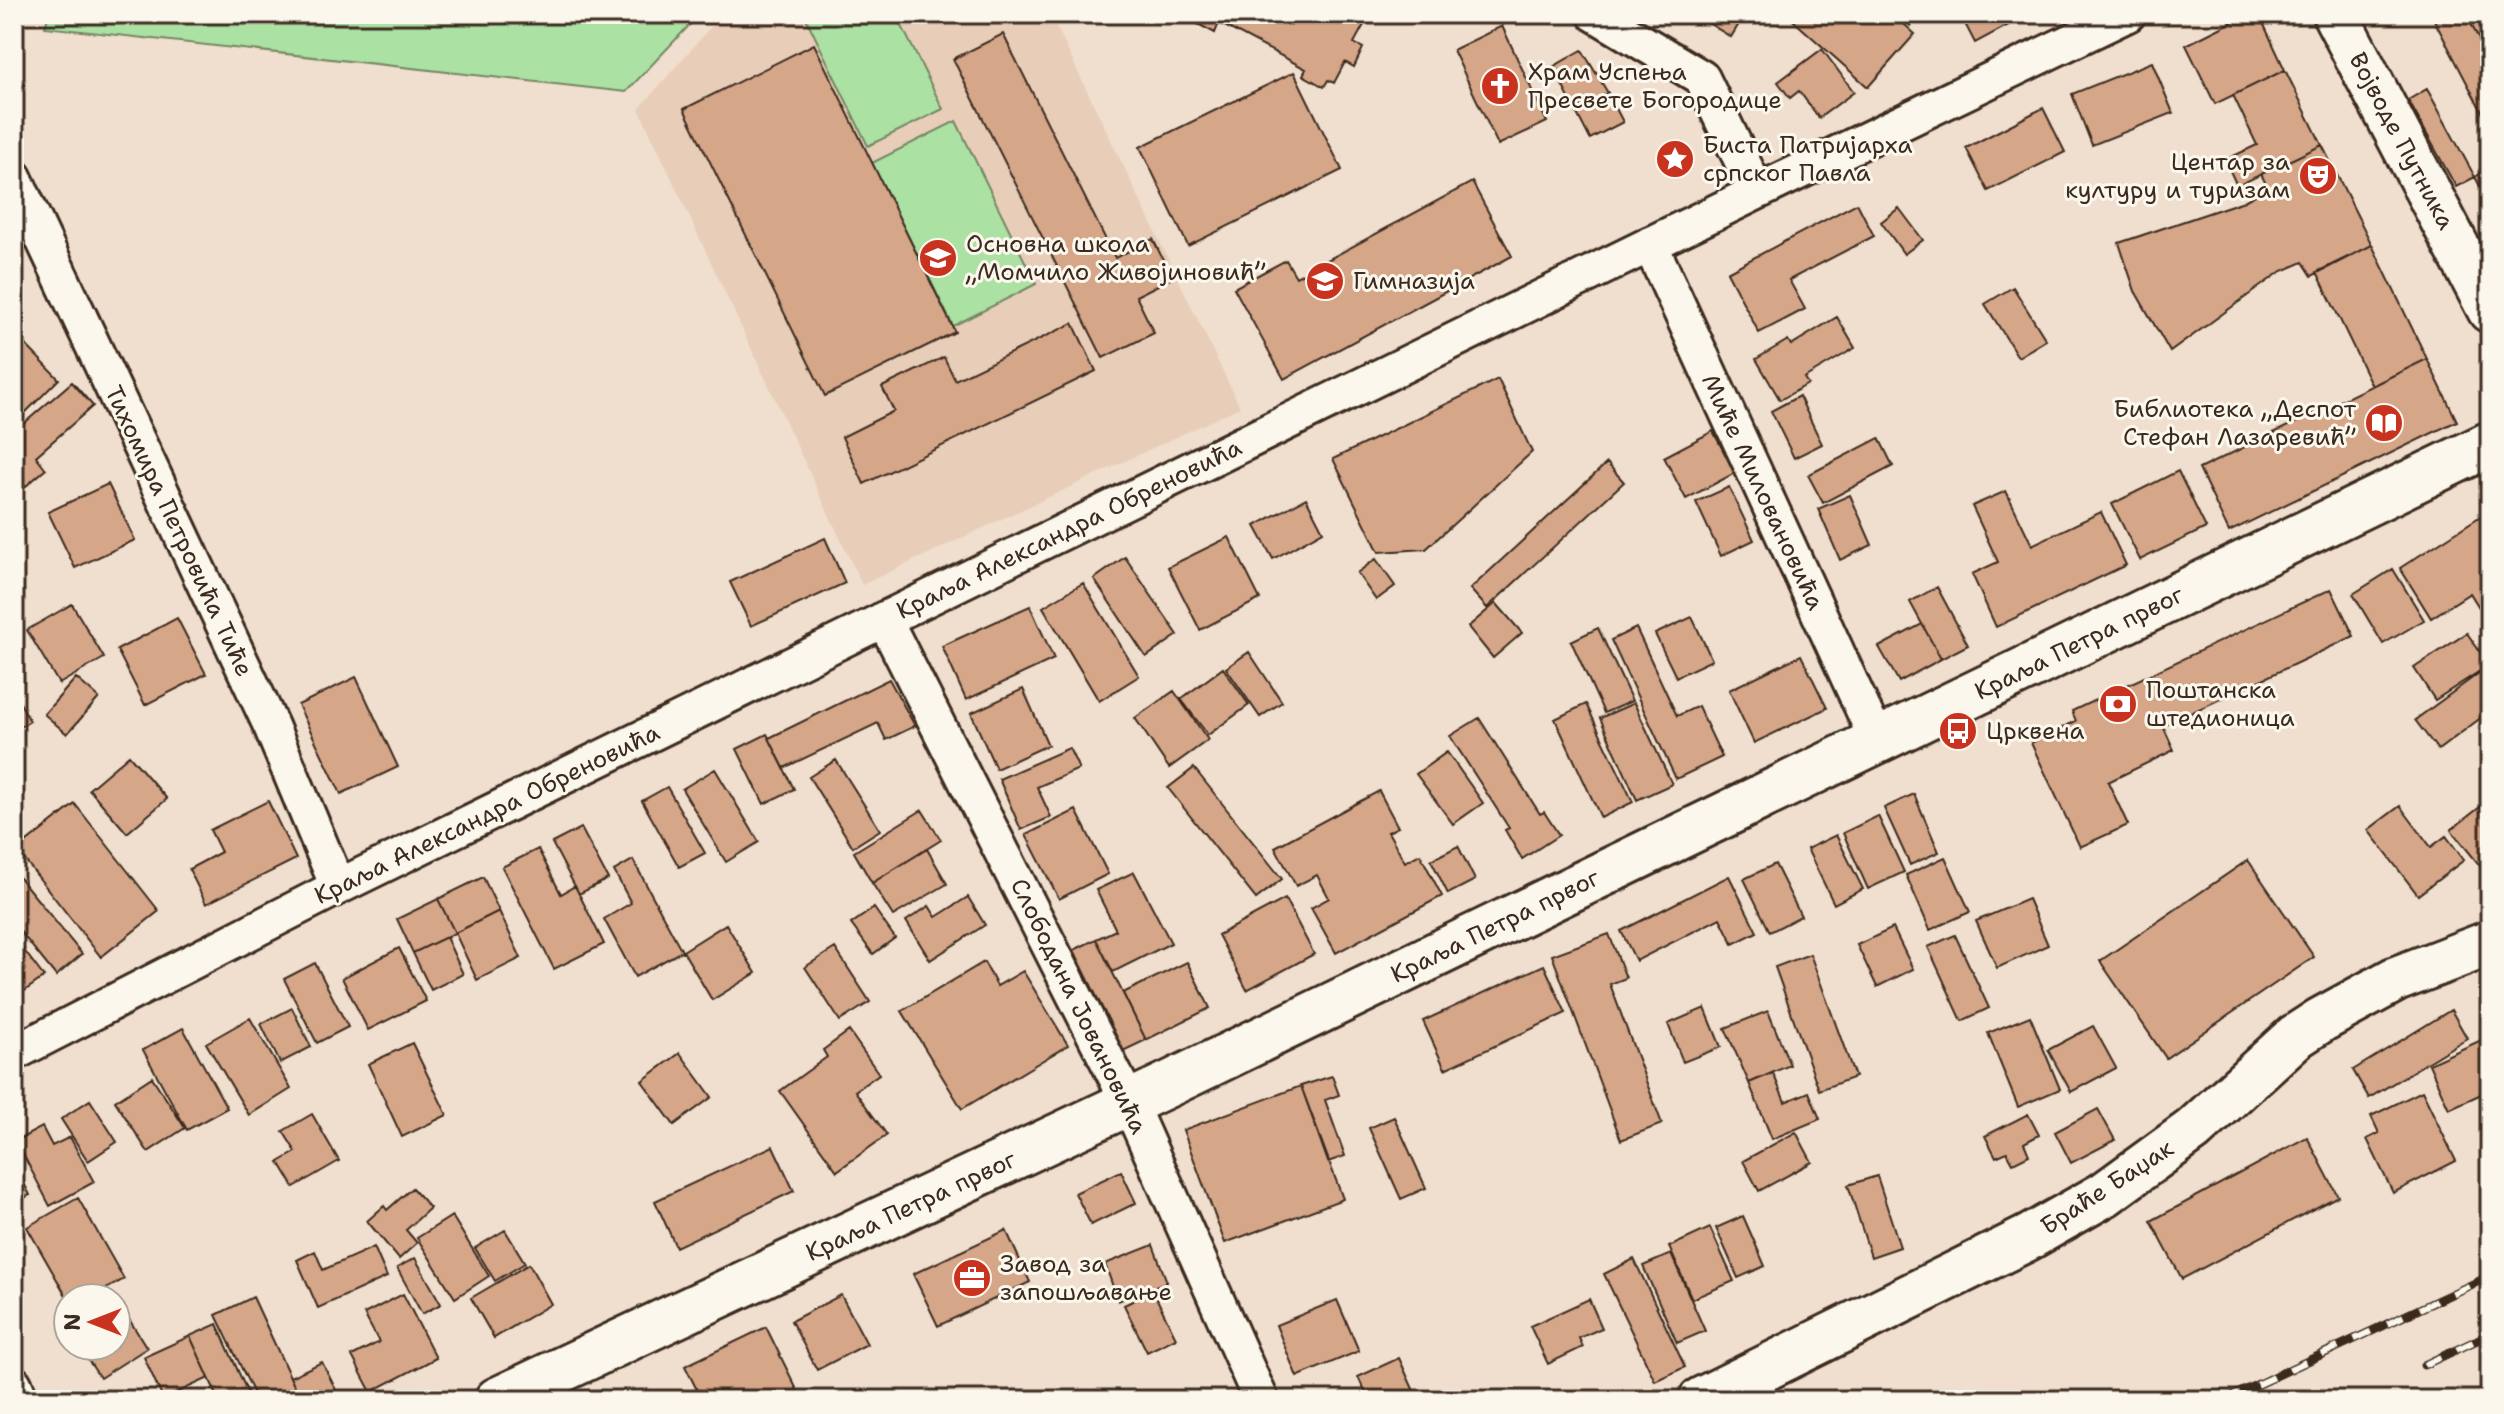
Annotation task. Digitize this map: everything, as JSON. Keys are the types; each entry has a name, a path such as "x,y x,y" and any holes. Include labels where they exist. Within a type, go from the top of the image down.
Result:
{"main road":[{"name":"Војводе Путника","path":"2335,14 2490,310"},
{"name":"Краља Петра првог","path":"497,1400 1129,1103 2490,444"},
{"name":"Браће Баџак","path":"1701,1400 2072,1214 2118,1185 2193,1130 2295,1037 2321,1020 2396,979 2490,943"}],"street":[{"path":"1595,14 1702,78 1757,192"},
{"name":"Краља Александра Обреновића","path":"14,1053 338,887 1650,244 2128,14"},
{"name":"Тихомира Петровића Тиће","path":"14,177 271,726 338,887"},
{"name":"Миће Миловановића","path":"1650,244 1877,740"},
{"name":"Слободана Јовановића","path":"884,619 1129,1103 1261,1400"},
{"path":"14,1384 21,1400"}],"shaded area":[{"name":"Основна школа „Момчило Живојиновић”","path":"722,14 1050,14 1240,407 862,585 639,109"}],"green space":[{"path":"49,14 700,14 626,92 45,27"},
{"path":"804,14 896,14 943,109 868,146"},
{"path":"956,121 1036,284 953,326 872,163"}],"building":[{"path":"1198,14 1347,14 1365,23 1354,43 1363,48 1354,67 1345,62 1334,83 1328,80 1324,87 1303,75 1306,69 1219,23 1215,33 1194,22"},
{"path":"1694,14 1745,14 1731,37"},
{"path":"1786,14 1893,14 1915,34 1868,87"},
{"path":"1898,14 1921,14 1911,26"},
{"path":"1960,14 2029,14 1975,43"},
{"path":"2248,14 2259,14 2285,70 2215,104 2186,45"},
{"path":"2431,14 2466,14 2490,60 2490,127"},
{"path":"2466,14 2490,14 2490,50 2486,53"},
{"name":"Храм Успења Пресвете Богородице","path":"1502,26 1547,122 1498,145 1453,50"},
{"path":"1003,34 1115,258 1153,239 1172,278 1136,296 1154,333 1103,358 953,59"},
{"path":"814,44 955,332 825,396 684,109"},
{"path":"1822,49 1854,92 1819,118 1799,91 1790,98 1778,82"},
{"path":"1582,50 1608,93 1575,110 1553,67"},
{"path":"2152,62 2173,113 2092,145 2072,94"},
{"path":"2285,70 2322,145 2237,186 2225,160 2257,145 2233,95"},
{"path":"1294,72 1342,170 1188,246 1140,147"},
{"path":"2427,89 2475,177 2456,187 2408,100"},
{"path":"1608,93 1623,122 1590,139 1575,110"},
{"path":"2043,108 2065,152 1988,191 1966,148"},
{"path":"2322,145 2372,245 2312,276 2303,262 2280,272 2170,352 2135,291 2119,243 2244,201 2268,188 2261,174"},
{"path":"2490,168 2490,204 2475,177"},
{"path":"1472,182 1512,256 1284,379 1234,288 1286,260 1296,277"},
{"path":"1857,203 1874,236 1789,280 1805,309 1759,333 1727,272"},
{"path":"1899,208 1923,240 1904,254 1881,222"},
{"path":"2372,245 2427,359 2372,386 2317,272"},
{"path":"2013,287 2046,340 2018,357 1985,304"},
{"path":"1837,317 1855,348 1804,378 1808,384 1780,400 1756,359 1788,340 1791,345"},
{"path":"1073,323 1096,371 864,484 842,437 894,411 882,387 944,357 955,380"},
{"path":"22,341 59,379 17,421 14,418 14,348"},
{"path":"2427,359 2457,421 2229,532 2199,469"},
{"path":"1498,379 1532,452 1426,549 1379,552 1333,459"},
{"path":"72,382 93,406 36,456 46,469 20,491 14,484 14,432"},
{"path":"1799,396 1822,444 1794,458 1771,411"},
{"path":"1713,431 1735,473 1686,499 1664,457"},
{"path":"1879,438 1893,466 1823,503 1808,475"},
{"path":"1607,463 1624,482 1487,608 1470,589"},
{"path":"2178,471 2206,528 2140,560 2112,504"},
{"path":"108,484 135,540 75,568 48,512"},
{"path":"1729,487 1754,540 1721,556 1696,502"},
{"path":"2006,491 2032,545 2101,512 2126,565 1996,627 1972,574 1998,562 1972,506"},
{"path":"1850,495 1872,545 1840,560 1818,509"},
{"path":"1306,498 1323,531 1273,559 1255,526"},
{"path":"2490,510 2490,625 2470,593 2431,618 2400,568"},
{"path":"1229,537 1260,599 1200,630 1168,567"},
{"path":"825,538 845,583 751,626 730,582"},
{"path":"1125,557 1178,635 1146,657 1094,579"},
{"path":"1376,559 1395,586 1376,600 1357,573"},
{"path":"2393,569 2424,620 2383,644 2353,594"},
{"path":"1083,583 1139,676 1099,701 1043,607"},
{"path":"1937,587 1968,645 1941,659 1910,602"},
{"path":"2331,589 2354,636 2163,726 2174,750 2108,782 2128,825 2080,847 2031,743 2076,721 2072,711"},
{"path":"1496,603 1522,633 1493,658 1468,627"},
{"path":"72,604 104,658 59,684 27,630"},
{"path":"1030,606 1054,659 966,700 942,646"},
{"path":"1692,617 1712,660 1676,677 1655,634"},
{"path":"177,618 206,674 145,705 117,650"},
{"path":"1922,624 1941,659 1899,682 1879,647"},
{"path":"1598,628 1632,701 1604,713 1571,641"},
{"path":"1636,628 1677,716 1698,706 1722,757 1676,779 1611,640"},
{"path":"2467,633 2489,665 2435,700 2414,668"},
{"path":"1249,652 1282,702 1260,717 1226,668"},
{"path":"1801,655 1827,708 1754,743 1729,690"},
{"path":"2490,665 2490,711 2438,750 2415,720"},
{"path":"1223,668 1249,705 1208,735 1181,699"},
{"path":"356,677 398,767 341,794 298,705"},
{"path":"76,678 99,698 67,734 44,714"},
{"path":"889,679 915,726 886,740 878,723 784,768 769,738"},
{"path":"1023,689 1048,745 996,769 971,713"},
{"path":"1174,691 1208,740 1169,768 1135,718"},
{"path":"14,692 30,721 14,730"},
{"path":"1634,703 1672,784 1637,800 1600,718"},
{"path":"1586,704 1633,802 1601,818 1555,719"},
{"path":"1479,718 1540,814 1544,812 1559,835 1522,859 1505,830 1509,828 1450,736"},
{"path":"767,734 794,789 764,804 737,749"},
{"path":"1069,748 1079,769 1037,787 1051,817 1021,830 999,779"},
{"path":"1447,752 1483,803 1453,824 1416,774"},
{"path":"129,755 167,799 127,833 89,789"},
{"path":"836,760 880,830 853,847 809,777"},
{"path":"1194,768 1282,879 1256,899 1168,788"},
{"path":"715,769 759,842 726,862 682,789"},
{"path":"667,787 705,853 679,867 642,801"},
{"path":"1379,791 1398,827 1388,832 1405,862 1420,854 1442,896 1336,953 1311,908 1329,898 1317,875 1296,886 1275,847"},
{"path":"1914,794 1939,852 1910,865 1884,808"},
{"path":"2490,799 2490,870 2486,873 2451,830"},
{"path":"268,801 296,859 206,904 189,869 221,852 210,830"},
{"path":"75,804 159,911 101,957 17,850"},
{"path":"2400,806 2431,847 2446,836 2464,860 2418,895 2368,830"},
{"path":"922,810 941,840 872,883 854,852"},
{"path":"1076,810 1108,874 1059,899 1026,835"},
{"path":"1878,816 1904,872 1868,889 1843,833"},
{"path":"581,828 608,879 579,894 552,843"},
{"path":"1836,835 1863,889 1834,904 1807,849"},
{"path":"1458,846 1475,880 1448,894 1431,860"},
{"path":"538,849 561,894 575,886 604,944 554,969 502,867"},
{"path":"927,849 947,884 893,916 872,883"},
{"path":"1945,857 1970,912 1930,930 1906,875"},
{"path":"633,860 682,951 635,977 604,919 631,903 614,871"},
{"path":"2248,860 2314,957 2166,1058 2100,961"},
{"path":"1775,864 1801,916 1770,932 1744,879"},
{"path":"14,871 82,954 56,976 14,924"},
{"path":"1134,872 1171,943 1113,972 1096,939 1116,930 1096,890"},
{"path":"1729,876 1757,932 1733,944 1720,918 1636,961 1621,931"},
{"path":"483,877 499,911 455,933 438,899"},
{"path":"968,897 985,925 930,960 906,921 929,906 936,917"},
{"path":"438,899 455,933 413,953 397,919"},
{"path":"1285,899 1314,954 1247,990 1218,935"},
{"path":"2028,899 2048,945 1997,968 1976,921"},
{"path":"874,908 895,938 873,954 851,924"},
{"path":"499,911 521,958 477,980 455,933"},
{"path":"726,924 756,973 712,1000 683,951"},
{"path":"1893,928 1913,969 1877,987 1857,945"},
{"path":"1609,934 1626,978 1610,984 1662,1124 1621,1140 1552,955"},
{"path":"1955,935 1989,1008 1962,1021 1928,947"},
{"path":"14,937 44,977 23,992 14,979"},
{"path":"446,937 463,974 431,990 413,953"},
{"path":"1096,939 1146,1040 1123,1051 1074,950"},
{"path":"399,948 426,1001 368,1030 342,978"},
{"path":"835,948 870,1002 840,1021 805,967"},
{"path":"1810,954 1855,1077 1819,1090 1775,967"},
{"path":"984,962 997,986 1023,971 1068,1045 962,1109 902,1011"},
{"path":"1187,962 1210,1008 1146,1040 1123,993"},
{"path":"315,963 348,1027 317,1043 284,979"},
{"path":"1544,965 1566,1013 1445,1069 1423,1021"},
{"path":"292,1008 311,1047 280,1063 261,1024"},
{"path":"1705,1008 1721,1047 1683,1062 1668,1024"},
{"path":"2451,1010 2467,1038 2369,1098 2353,1070"},
{"path":"1768,1011 1790,1065 1749,1083 1725,1028"},
{"path":"2030,1016 2060,1089 2018,1107 1988,1033"},
{"path":"250,1018 291,1089 249,1115 206,1043"},
{"path":"2093,1026 2116,1068 2071,1092 2048,1050"},
{"path":"183,1028 227,1108 187,1130 143,1050"},
{"path":"849,1031 879,1074 855,1091 887,1135 837,1171 780,1091 827,1057 823,1050"},
{"path":"2490,1036 2490,1090 2449,1109 2429,1064"},
{"path":"412,1043 447,1115 402,1137 368,1064"},
{"path":"680,1053 712,1097 674,1125 642,1081"},
{"path":"1773,1073 1785,1102 1809,1092 1820,1119 1772,1139 1749,1083"},
{"path":"1332,1076 1339,1095 1325,1100 1345,1156 1328,1162 1301,1086"},
{"path":"152,1077 185,1128 148,1152 115,1101"},
{"path":"1301,1086 1343,1199 1225,1243 1183,1130"},
{"path":"2422,1091 2456,1161 2393,1193 2367,1139 2379,1133 2371,1116"},
{"path":"90,1100 117,1142 88,1161 61,1119"},
{"path":"2098,1109 2115,1140 2071,1163 2055,1132"},
{"path":"312,1114 339,1161 294,1187 279,1162 296,1152 283,1131"},
{"path":"2028,1114 2039,1135 2024,1143 2029,1155 2013,1163 2007,1152 1996,1157 1985,1136"},
{"path":"1394,1117 1426,1188 1401,1199 1369,1128"},
{"path":"42,1127 52,1146 70,1137 94,1182 50,1206 16,1141"},
{"path":"1796,1132 1812,1162 1759,1191 1743,1161"},
{"path":"2307,1137 2338,1196 2182,1279 2151,1221"},
{"path":"773,1146 794,1191 676,1247 655,1201"},
{"path":"14,1164 30,1195 14,1203"},
{"path":"1121,1171 1136,1203 1091,1225 1075,1193"},
{"path":"1877,1176 1900,1247 1871,1257 1848,1185"},
{"path":"412,1188 430,1208 406,1230 417,1243 399,1259 367,1221 384,1206 387,1210"},
{"path":"78,1198 124,1279 119,1282 58,1282 27,1227"},
{"path":"452,1216 489,1276 455,1298 417,1238"},
{"path":"1743,1216 1765,1266 1738,1278 1716,1228"},
{"path":"1710,1228 1734,1281 1692,1299 1669,1247"},
{"path":"505,1230 525,1263 495,1281 475,1248"},
{"name":"Завод за запошљавање","path":"1006,1230 1030,1282 938,1326 913,1274"},
{"path":"1153,1245 1167,1282 1118,1301 1105,1264"},
{"path":"374,1247 387,1277 318,1308 297,1260 315,1251 323,1270"},
{"path":"1671,1254 1705,1331 1677,1343 1643,1266"},
{"path":"415,1258 441,1304 422,1314 397,1268"},
{"path":"1634,1259 1685,1367 1655,1381 1604,1274"},
{"path":"529,1264 551,1304 494,1338 471,1298"},
{"path":"1153,1291 1176,1338 1147,1352 1124,1305"},
{"path":"403,1294 436,1358 371,1392 352,1356 379,1342 364,1314"},
{"path":"841,1295 867,1344 817,1370 791,1321"},
{"path":"253,1297 301,1400 257,1400 216,1315"},
{"path":"1589,1299 1602,1328 1579,1338 1583,1347 1548,1364 1530,1326"},
{"path":"1337,1300 1359,1351 1297,1377 1276,1325"},
{"path":"132,1324 147,1348 132,1358"},
{"path":"217,1324 251,1400 219,1400 190,1336"},
{"path":"766,1327 802,1400 702,1400 685,1366"},
{"path":"190,1336 209,1378 163,1399 144,1357"},
{"path":"1399,1358 1418,1400 1369,1400 1358,1377"},
{"path":"90,1362 125,1362 100,1378"},
{"path":"322,1362 341,1400 301,1400 290,1377"}],"railway":[{"path":"2224,1400 2490,1276"},
{"path":"2424,1365 2490,1334"}],"place":[{"name":"Храм Успења Пресвете Богородице","path":"1500,86"},
{"name":"Биста Патријарха српског Павла","path":"1675,159"},
{"name":"Центар за културу и туризам","path":"2318,176"},
{"name":"Основна школа „Момчило Живојиновић”","path":"938,258"},
{"name":"Гимназија","path":"1325,281"},
{"name":"Библиотека „Деспот Стефан Лазаревић”","path":"2384,423"},
{"name":"Поштанска штедионица","path":"2118,704"},
{"name":"Црквена","path":"1958,731"},
{"name":"Завод за запошљавање","path":"972,1278"}]}
